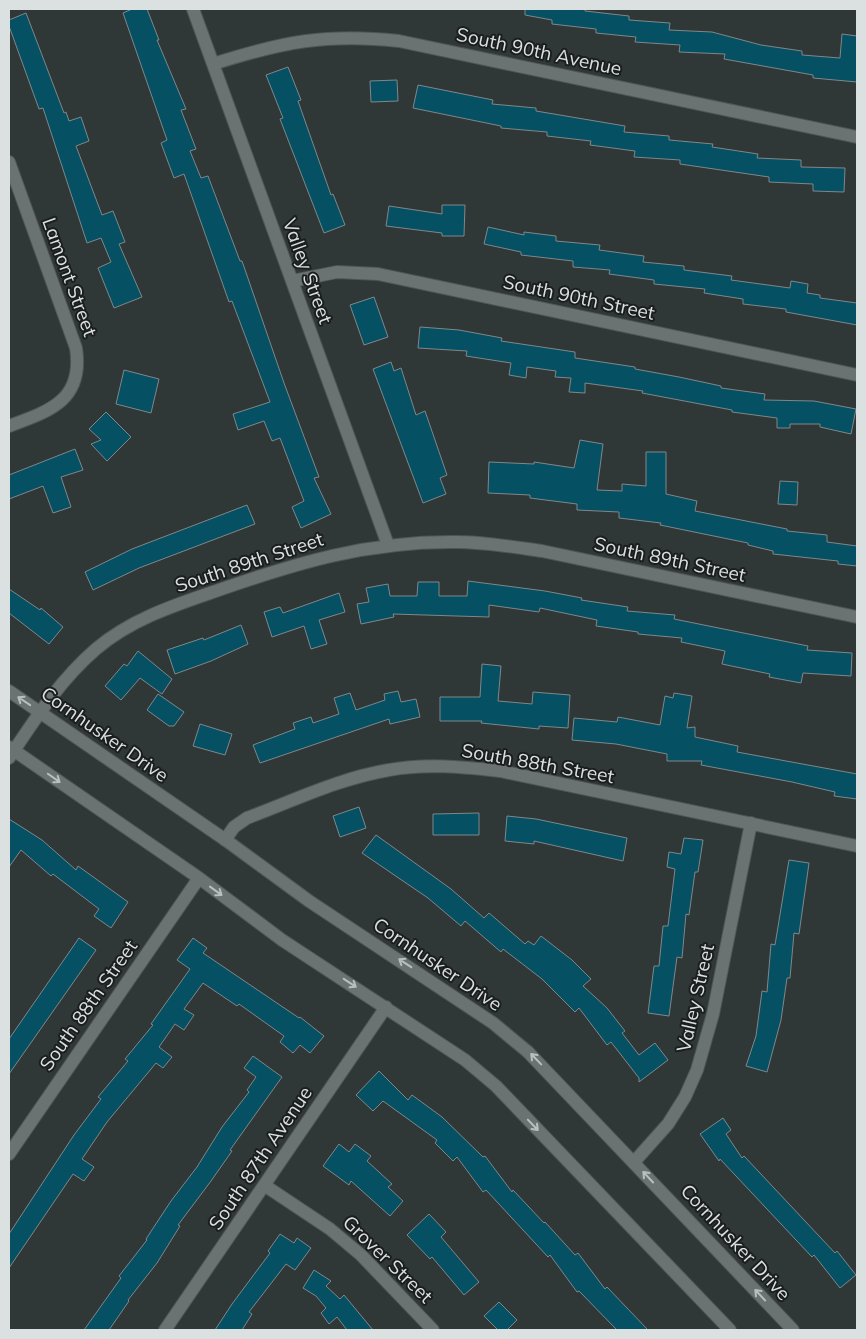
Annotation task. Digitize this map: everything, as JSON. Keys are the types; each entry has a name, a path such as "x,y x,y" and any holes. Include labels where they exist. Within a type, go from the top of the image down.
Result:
{"street":[{"name":"Valley Street","path":"192,9 388,546"},
{"name":"South 90th Avenue","path":"213,64 260,49 294,41 333,38 399,41 857,137"},
{"name":"Lamont Street","path":"9,162 76,348 77,359 74,381 60,403 42,414 9,426"},
{"name":"South 90th Street","path":"292,282 337,272 378,274 857,375"},
{"name":"South 89th Street","path":"10,752 50,696 83,660 110,638 139,620 288,566 337,553 388,546 458,542 542,552 857,617"},
{"name":"Cornhusker Drive","path":"9,691 225,840 309,901 493,1023 528,1052 793,1330"},
{"path":"10,752 199,878 282,940 465,1060 496,1086 730,1330"},
{"name":"South 88th Street","path":"225,840 234,827 247,818 360,776 413,767 456,766 500,771 857,846"},
{"name":"Valley Street","path":"634,1162 668,1124 685,1096 697,1070 713,1014 751,823"},
{"name":"South 88th Street","path":"9,1154 199,878"},
{"name":"South 87th Avenue","path":"165,1330 386,1007"},
{"name":"Grover Street","path":"264,1185 330,1229 361,1255 433,1330"}],"building":[{"path":"132,9 147,9 159,40 157,40 186,109 181,110 196,149 190,151 201,178 208,176 240,261 242,261 319,477 314,478 331,514 301,528 292,507 304,501 280,438 272,441 264,421 238,430 233,414 270,402 232,301 229,302 184,174 174,178 161,143 167,140 123,13"},
{"path":"525,9 585,9 585,11 629,16 629,20 670,23 669,30 712,32 761,45 802,51 802,55 840,58 842,34 857,36 857,82 813,78 813,75 724,59 725,54 679,52 680,45 635,42 636,37 596,33 596,29 552,24 552,20 525,15"},
{"path":"26,13 64,113 66,112 69,121 81,117 89,141 76,146 102,215 113,211 125,242 119,244 142,297 114,308 98,268 111,262 101,238 87,243 43,108 39,109 9,26 9,20"},
{"path":"288,67 301,100 298,101 331,195 333,194 345,225 324,233 280,119 283,118 266,75"},
{"path":"397,80 398,101 371,102 370,81"},
{"path":"418,85 493,100 492,104 536,108 536,111 625,126 624,132 669,136 669,140 713,144 712,147 758,154 757,158 801,160 801,167 845,168 844,192 813,191 813,184 769,182 769,177 680,164 680,160 634,157 635,151 590,145 591,141 547,136 547,132 501,128 501,126 413,108"},
{"path":"442,205 465,205 464,236 442,236 442,233 386,226 389,206 442,214"},
{"path":"488,227 524,235 524,232 556,236 556,241 600,245 599,250 644,256 643,262 684,266 684,270 732,276 731,280 790,288 791,281 808,284 807,293 820,295 820,298 857,303 857,325 786,312 786,309 743,304 743,299 704,293 705,289 654,284 654,280 609,274 610,270 573,267 573,261 521,255 521,252 484,244"},
{"path":"374,297 388,337 364,345 350,305"},
{"path":"420,327 459,330 502,338 501,341 575,352 575,358 635,367 635,369 721,386 721,388 765,394 764,400 814,401 856,409 851,434 820,427 820,424 790,424 790,428 777,428 777,418 732,412 732,410 642,393 643,391 585,383 585,393 569,392 571,378 555,377 556,371 527,367 526,378 509,375 511,363 466,356 467,351 418,348"},
{"path":"391,362 394,371 401,368 416,415 425,411 447,475 440,478 446,494 423,503 373,369"},
{"path":"124,370 159,379 151,413 116,404"},
{"path":"106,412 131,437 107,461 91,444 101,440 89,429"},
{"path":"580,440 603,444 597,490 622,491 622,484 646,486 646,452 666,452 666,494 697,501 695,511 787,529 787,531 827,535 827,542 857,546 857,566 838,564 838,561 773,554 773,551 748,545 748,543 660,525 661,523 619,518 619,512 577,510 577,504 530,498 530,495 488,493 489,462 534,464 534,462 574,468"},
{"path":"75,449 83,470 61,477 71,507 53,513 43,486 9,499 9,475"},
{"path":"780,481 798,482 797,505 778,504"},
{"path":"247,505 255,524 139,568 93,590 85,572 132,549"},
{"path":"468,581 545,591 582,598 581,600 628,607 627,611 675,615 674,619 808,646 807,650 852,653 851,676 803,673 801,683 769,677 770,674 722,664 725,651 681,642 682,638 638,634 638,632 596,626 597,620 540,608 539,612 489,605 489,617 393,614 394,617 361,624 357,604 369,602 366,588 388,584 390,596 417,596 418,582 439,582 439,596 467,596"},
{"path":"9,589 40,610 41,608 63,627 49,644 9,613"},
{"path":"339,593 345,612 319,620 327,644 311,649 304,626 272,637 264,612 280,607 283,613"},
{"path":"241,625 248,644 211,661 175,674 167,650 203,638 204,640"},
{"path":"138,651 172,679 162,694 140,678 121,700 105,686 124,664 127,666"},
{"path":"482,664 501,666 498,701 532,704 533,692 570,695 568,728 539,726 539,729 481,723 482,721 440,721 440,697 480,697"},
{"path":"398,691 401,702 416,699 420,717 390,724 389,719 260,763 253,745 295,729 293,723 311,717 313,723 339,714 334,698 350,693 356,710 385,700 384,694"},
{"path":"674,693 692,696 687,728 695,727 695,737 738,746 737,752 857,774 857,799 834,796 835,792 792,782 701,765 702,761 667,761 667,754 616,744 572,740 574,718 617,722 618,717 660,725 665,696 673,698"},
{"path":"158,694 184,712 174,726 169,726 147,710"},
{"path":"200,724 232,734 225,755 193,746"},
{"path":"359,807 366,828 340,837 333,816"},
{"path":"479,813 479,835 433,835 433,814"},
{"path":"507,816 536,819 627,838 623,861 534,841 534,844 505,841"},
{"path":"9,819 42,840 76,870 78,866 128,902 111,928 94,916 99,909 53,874 51,876 21,850 9,867"},
{"path":"376,835 451,889 484,918 489,913 525,944 528,941 534,945 541,936 572,960 591,979 583,986 607,1008 625,1031 622,1033 639,1055 655,1043 668,1060 639,1082 639,1078 611,1042 607,1045 579,1008 575,1012 542,979 503,949 501,952 465,921 461,926 428,898 362,853"},
{"path":"684,838 703,840 698,872 695,872 689,915 686,914 682,958 677,957 669,1016 648,1013 654,966 659,966 663,926 668,926 675,869 667,867 669,852 681,854"},
{"path":"789,860 809,863 799,934 794,933 790,978 787,978 781,1020 767,1072 746,1066 756,1036 762,991 767,992 771,944 775,945"},
{"path":"79,938 96,950 9,1074 9,1039"},
{"path":"193,938 207,948 203,953 300,1017 324,1036 310,1053 300,1045 293,1053 280,1042 284,1036 239,1004 237,1006 203,983 184,1009 194,1015 184,1030 175,1024 159,1047 172,1057 163,1068 156,1063 107,1122 82,1159 94,1167 84,1181 73,1174 9,1268 9,1234 74,1135 101,1099 98,1097 128,1061 125,1059 153,1025 151,1024 190,969 177,960"},
{"path":"253,1056 282,1077 230,1150 232,1151 211,1181 178,1225 180,1226 157,1263 128,1300 109,1330 84,1330 121,1278 119,1276 147,1240 171,1201 197,1167 222,1127 249,1092 247,1090 256,1077 244,1068"},
{"path":"379,1071 408,1100 412,1095 442,1117 483,1157 485,1156 512,1192 513,1190 575,1255 578,1253 605,1289 607,1287 648,1330 617,1330 579,1291 577,1292 550,1255 548,1257 486,1190 483,1192 457,1157 453,1161 435,1143 437,1140 383,1101 373,1111 356,1095"},
{"path":"723,1118 731,1130 726,1134 742,1158 744,1156 835,1253 837,1251 856,1275 840,1288 814,1255 812,1257 720,1159 719,1161 700,1134"},
{"path":"339,1144 349,1152 355,1144 371,1156 367,1161 392,1184 388,1187 403,1201 390,1216 351,1181 349,1185 323,1166"},
{"path":"429,1214 446,1232 441,1237 479,1282 464,1295 432,1257 430,1259 407,1235"},
{"path":"280,1234 294,1243 297,1238 311,1248 295,1270 286,1264 249,1312 252,1314 242,1330 215,1330 270,1253 268,1251"},
{"path":"314,1270 331,1281 326,1286 340,1299 344,1295 373,1330 347,1330 337,1317 329,1324 321,1313 326,1308 316,1296 303,1288"},
{"path":"499,1302 517,1320 507,1330 498,1330 484,1316"}]}
